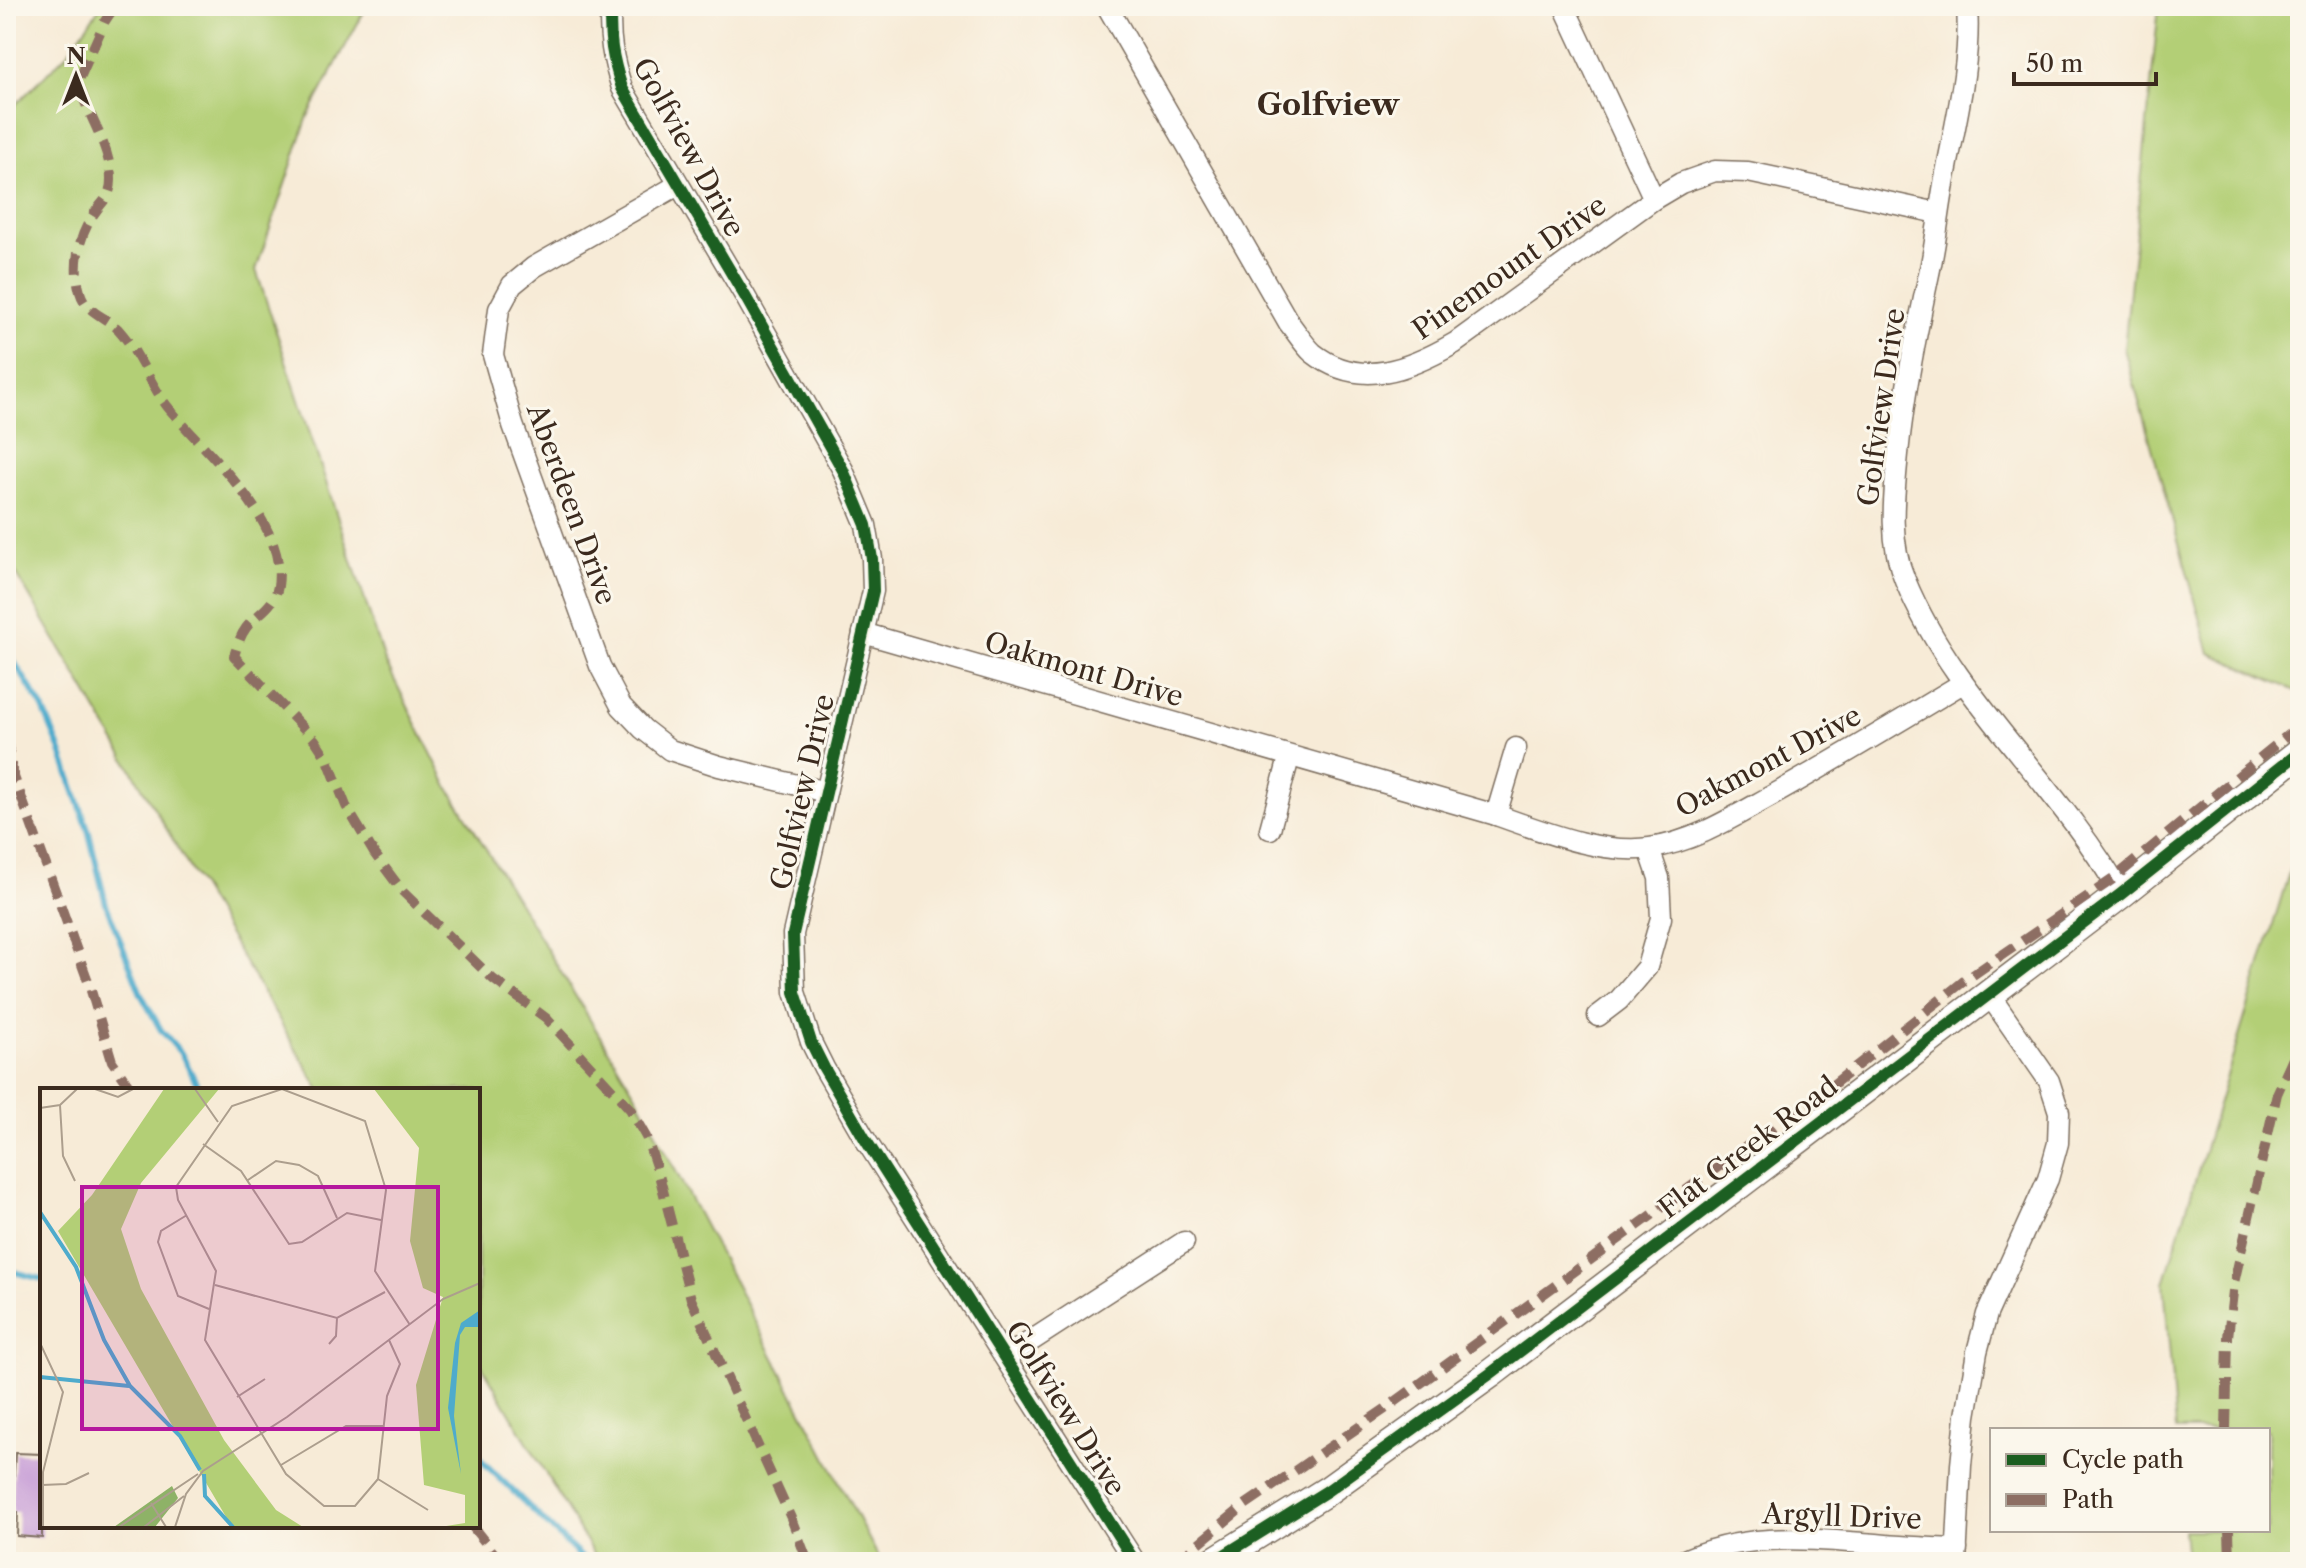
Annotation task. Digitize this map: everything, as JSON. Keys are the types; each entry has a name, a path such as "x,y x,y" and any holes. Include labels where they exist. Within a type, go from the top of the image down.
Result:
{"street":[{"name":"Golfview Drive","path":"611,6 611,52 622,88 752,309 858,500 871,545 873,591 793,934 795,992 803,1017 824,1068 865,1139 1135,1562"},
{"name":"Pinemount Drive","path":"1107,6 1289,323 1312,352 1338,368 1373,374 1404,369 1428,359 1455,343 1654,199 1681,183 1715,171 1748,172 1938,213"},
{"path":"1564,6 1654,199"},
{"name":"Golfview Drive","path":"1967,6 1969,24 1962,88 1907,380 1893,517 1903,576 1921,615 1963,683 2059,806 2121,894"},
{"name":"Aberdeen Drive","path":"678,185 534,267 512,285 499,309 493,355 513,425 595,652 608,686 621,706 643,729 670,750 719,766 826,792"},
{"name":"Oakmont Drive","path":"863,633 1546,832 1598,846 1649,849 1692,837 1734,817 1963,683"},
{"path":"1496,815 1516,748"},
{"name":"Flat Creek Road","path":"1213,1562 1327,1491 1490,1374 2121,894 2300,752"},
{"path":"1270,829 1289,758"},
{"path":"1598,1016 1619,1000 1647,967 1661,918 1659,878 1649,849"},
{"path":"1957,1556 1961,1465 1977,1352 1987,1314 2048,1179 2058,1143 2059,1112 2049,1081 1988,993"},
{"path":"1006,1357 1184,1242"},
{"name":"Argyll Drive","path":"1680,1562 1708,1549 1737,1542 1794,1537 1957,1556"}],"green space":[{"path":"101,6 367,6 308,116 256,270 385,661 447,785 637,1097 881,1562 598,1562 480,1362 480,1088 319,1088 6,556 6,114 67,54"},
{"path":"2159,6 2300,6 2300,693 2210,653 2124,349"},
{"path":"2300,836 2300,1562 2187,1562 2184,1532 2270,1532 2270,1428 2176,1428 2164,1283"}],"building":[{"path":"15,1453 40,1454 42,1538 17,1536 18,1512 12,1512"}],"waterway":[{"path":"6,644 43,708 59,746 88,829 106,904 141,994 161,1030 181,1053 199,1088"},
{"path":"6,1270 40,1278"},
{"path":"480,1459 586,1562"}],"marked path":[{"path":"115,6 105,21 78,82 103,143 111,180 108,194 81,239 77,260 80,292 87,305 118,329 132,347 167,406 240,489 270,537 278,561 276,593 244,631 234,656 315,740 328,760 346,806 374,853 403,892 493,979 546,1018 630,1109 646,1137 659,1175 691,1299 808,1562"},
{"path":"1176,1562 1245,1505 1388,1407 1811,1102 1964,981 2113,879 2300,725"},
{"path":"6,734 13,774 89,984 112,1061 131,1088"},
{"path":"2226,1428 2228,1337 2234,1283 2277,1094 2300,1043"},
{"path":"474,1528 501,1562"},
{"path":"2229,1532 2230,1562"}],"cycle path":[{"path":"611,6 612,48 622,88 843,470 866,525 873,591 793,934 795,992 811,1042 865,1139 1135,1562"},
{"path":"1213,1562 1327,1491 1490,1374 2121,894 2300,752"}],"district":[{"name":"Golfview","path":"1328,104"}]}
